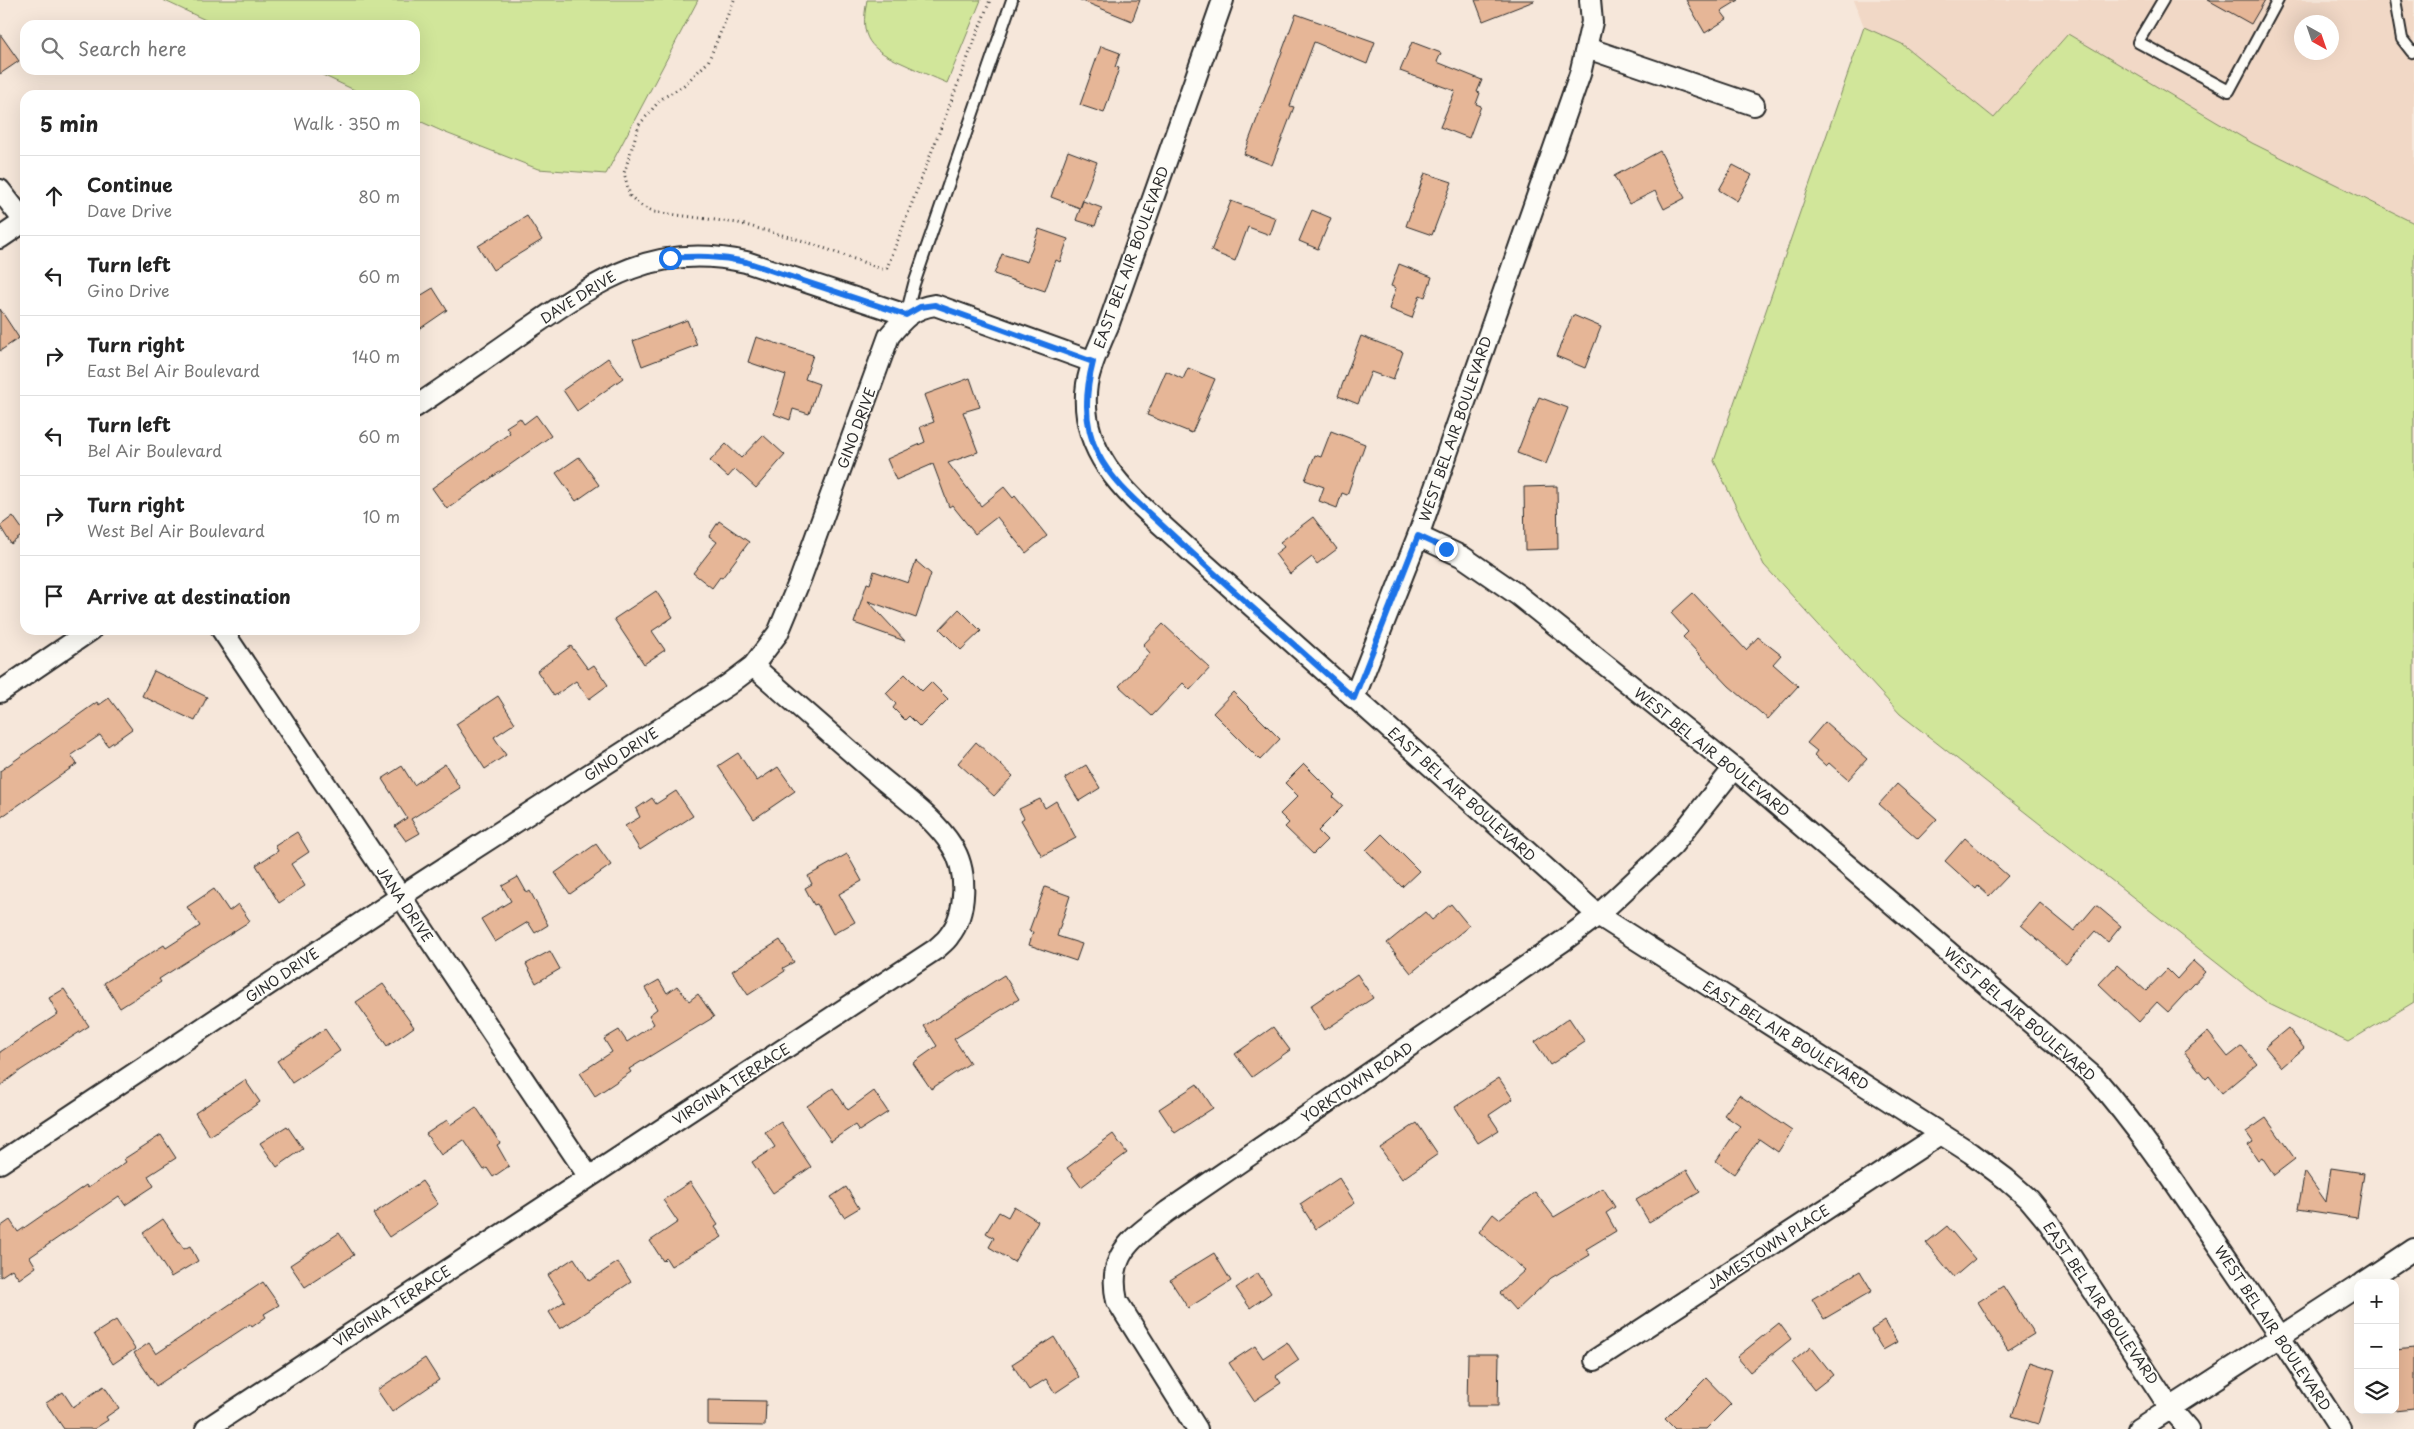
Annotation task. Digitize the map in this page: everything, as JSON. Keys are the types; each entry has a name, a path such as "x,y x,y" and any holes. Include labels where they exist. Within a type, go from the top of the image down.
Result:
{"street":[{"name":"EAST BEL AIR BOULEVARD","path":"1223,0 1093,362 1087,384 1088,430 1098,454 1108,470 1123,488 1188,549 1598,915 1941,1134 2006,1179 2029,1199 2049,1223 2170,1408 2188,1429"},
{"name":"WEST BEL AIR BOULEVARD","path":"1590,0 1592,22 1580,74 1418,536 1463,557 1518,595 1734,768 2094,1077 2124,1112 2146,1142 2281,1336 2340,1429"},
{"path":"1587,48 1754,105"},
{"path":"0,190 20,215"},
{"path":"0,238 20,224"},
{"name":"DAVE DRIVE","path":"420,404 586,289 621,271 670,258 721,257 746,262 906,315"},
{"name":"GINO DRIVE","path":"0,1163 401,896 728,685 753,666 778,633 800,580 889,336 906,315 920,307 935,305 1093,362"},
{"path":"1354,698 1418,536"},
{"path":"0,692 84,635"},
{"name":"JANA DRIVE","path":"225,635 589,1177"},
{"name":"VIRGINIA TERRACE","path":"206,1429 936,949 950,936 957,923 962,897 960,862 952,847 930,821 753,666"},
{"name":"YORKTOWN ROAD","path":"1197,1429 1126,1318 1118,1301 1113,1284 1115,1267 1122,1250 1136,1236 1168,1211 1563,942 1598,915 1672,846 1734,768"},
{"name":"JAMESTOWN PLACE","path":"1596,1360 1941,1134"},
{"path":"2369,1279 2414,1249"},
{"path":"2138,1429 2354,1289"}],"lane":[{"path":"906,315 914,284 1012,0"},
{"path":"2163,0 2138,42 2229,91 2278,0"},
{"path":"2395,0 2402,39 2412,52 2414,51"}],"path":[{"path":"734,0 708,62 701,71 683,86 661,99 639,125 624,173 630,196 640,205 654,212 738,223 804,241 882,269 887,268 990,0"}],"shaded area":[{"path":"1854,0 2414,0 2414,223 2252,143 1994,118 1902,44 1864,27"}],"green space":[{"path":"163,0 698,0 606,174 538,169 420,121 420,90 354,90 323,75 420,75 420,20 205,20"},
{"path":"867,0 981,0 947,83 892,59 875,48 866,34 865,14"},
{"path":"1864,27 1902,44 1994,118 2068,34 2252,143 2414,223 2414,1002 2348,1042 2269,1004 1900,714 1764,565 1714,461"}],"building":[{"path":"1080,0 1140,0 1132,21"},
{"path":"1475,0 1534,0 1534,1 1483,21"},
{"path":"1686,0 1739,0 1721,11 1727,19 1705,33"},
{"path":"2208,0 2265,0 2251,24"},
{"path":"1296,14 1375,42 1367,64 1314,42 1290,106 1294,107 1272,165 1244,154"},
{"path":"0,34 19,61 0,74"},
{"path":"1412,42 1441,53 1437,62 1482,80 1477,92 1480,93 1476,104 1481,106 1469,138 1440,127 1455,91 1400,71"},
{"path":"1101,46 1120,53 1115,67 1119,68 1104,113 1080,105"},
{"path":"1068,151 1097,162 1080,208 1051,197"},
{"path":"1660,151 1685,198 1664,209 1655,191 1629,204 1614,176"},
{"path":"1733,165 1752,175 1737,201 1719,190"},
{"path":"1425,173 1452,182 1432,235 1406,226"},
{"path":"1083,201 1102,208 1095,226 1076,220"},
{"path":"1231,201 1276,218 1270,235 1248,227 1235,261 1211,251"},
{"path":"1312,210 1331,218 1318,249 1299,241"},
{"path":"527,216 542,240 493,270 478,246"},
{"path":"1039,229 1068,239 1060,262 1056,260 1045,291 994,274 1002,254 1027,262"},
{"path":"1399,264 1432,277 1425,297 1420,295 1412,318 1389,309 1396,288 1391,286"},
{"path":"433,288 447,310 420,329 420,296"},
{"path":"0,309 19,338 0,351"},
{"path":"1573,315 1601,327 1585,368 1556,356"},
{"path":"687,320 697,345 642,366 633,341"},
{"path":"1361,336 1403,352 1393,380 1371,372 1358,404 1338,396"},
{"path":"756,337 813,355 805,379 819,384 809,414 793,409 790,420 774,414 786,375 748,362"},
{"path":"608,358 623,378 577,411 563,390"},
{"path":"1188,368 1215,379 1192,433 1147,415 1166,371 1183,379"},
{"path":"970,378 980,407 963,412 978,452 948,463 981,506 1004,487 1013,498 1015,496 1047,536 1026,553 997,517 975,534 952,505 949,507 933,464 896,480 887,459 925,442 920,427 934,422 924,395"},
{"path":"1539,397 1568,408 1546,464 1517,453"},
{"path":"536,415 551,436 447,509 432,488 510,433 506,427 520,418 524,424"},
{"path":"1331,431 1365,444 1347,495 1342,493 1337,508 1319,501 1324,487 1305,480 1315,455 1321,457"},
{"path":"763,435 785,455 756,488 735,469 728,477 710,461 726,444 741,458"},
{"path":"579,457 599,485 576,501 556,473"},
{"path":"1557,486 1558,549 1525,550 1524,487"},
{"path":"13,516 20,526 20,537 11,544 0,526"},
{"path":"1313,517 1337,549 1317,564 1312,557 1290,574 1275,554 1284,547 1280,542"},
{"path":"719,521 749,542 722,578 720,577 712,588 693,573 717,542 709,536"},
{"path":"916,561 931,574 916,618 868,601 905,641 854,623 867,583 870,584 874,571 908,583"},
{"path":"656,591 673,617 652,631 665,650 644,664 614,619"},
{"path":"1693,593 1746,650 1758,637 1781,655 1773,664 1798,686 1768,719 1729,686 1683,637 1688,632 1671,613"},
{"path":"959,609 981,631 961,650 940,629"},
{"path":"1163,624 1210,668 1190,690 1183,683 1152,716 1119,686 1150,653 1143,645"},
{"path":"571,646 588,669 594,665 608,685 589,699 576,681 554,696 537,671"},
{"path":"154,671 207,697 195,721 142,696"},
{"path":"905,674 922,691 931,682 948,699 920,727 909,716 905,720 893,708 896,704 886,693"},
{"path":"1233,692 1280,739 1260,760 1213,713"},
{"path":"498,696 515,723 494,737 506,755 485,769 456,724"},
{"path":"109,698 132,729 108,746 100,735 71,755 77,764 0,818 0,771 97,702 99,705"},
{"path":"1825,722 1867,759 1848,780 1829,763 1826,766 1814,755 1817,751 1807,743"},
{"path":"976,742 1013,776 994,796 958,763"},
{"path":"738,753 757,781 778,767 795,791 754,819 718,766"},
{"path":"445,764 460,788 411,819 420,833 406,841 395,826 407,818 382,779 402,766 414,785"},
{"path":"1304,764 1335,795 1333,797 1343,806 1318,831 1327,840 1313,854 1285,827 1289,823 1280,814 1298,796 1285,783"},
{"path":"1086,765 1100,788 1079,801 1065,778"},
{"path":"1897,784 1937,819 1918,839 1879,804"},
{"path":"676,791 693,816 640,850 625,826 640,817 636,809 652,798 656,804"},
{"path":"1040,799 1045,808 1056,801 1076,838 1042,856 1021,820 1024,818 1019,809"},
{"path":"297,832 309,852 291,864 305,886 279,903 256,865 278,851 275,846"},
{"path":"1382,834 1419,871 1402,887 1366,850"},
{"path":"1965,838 2008,876 1989,896 1978,886 1976,889 1945,861"},
{"path":"596,844 611,865 570,894 555,873"},
{"path":"847,854 862,881 839,894 855,922 833,934 817,904 814,905 805,888 812,884 808,876"},
{"path":"518,877 527,893 530,891 548,925 535,933 528,922 495,942 481,919 511,901 502,886"},
{"path":"1045,887 1070,896 1057,936 1082,944 1076,961 1029,945 1033,932 1029,931"},
{"path":"214,889 229,911 238,904 250,921 159,979 161,982 120,1008 104,983 164,945 166,948 200,926 187,907"},
{"path":"2040,903 2074,931 2096,905 2121,926 2108,942 2095,931 2066,964 2021,925"},
{"path":"1451,904 1469,926 1411,973 1387,943 1425,912 1432,920"},
{"path":"780,940 794,962 783,968 785,971 748,995 732,971"},
{"path":"550,951 560,969 536,983 526,964"},
{"path":"2193,961 2205,972 2168,1012 2157,1002 2139,1022 2099,984 2117,965 2146,991 2167,969 2177,979"},
{"path":"1357,974 1373,998 1325,1030 1310,1006"},
{"path":"1004,975 1019,999 954,1039 970,1063 931,1089 913,1063 937,1046 924,1026"},
{"path":"659,980 667,993 677,986 689,1001 698,994 714,1017 629,1069 631,1072 595,1096 580,1073 612,1052 604,1039 619,1030 627,1042 654,1024 649,1015 657,1009 645,988"},
{"path":"383,984 414,1027 387,1046 356,1002"},
{"path":"64,989 89,1026 21,1070 0,1086 0,1052 58,1014 49,998"},
{"path":"1569,1018 1585,1042 1550,1065 1535,1042"},
{"path":"1273,1027 1290,1050 1252,1077 1235,1054"},
{"path":"2288,1028 2304,1048 2282,1067 2265,1047"},
{"path":"325,1029 340,1051 292,1083 277,1061"},
{"path":"2208,1032 2228,1057 2242,1046 2257,1064 2222,1093 2209,1076 2206,1079 2184,1052"},
{"path":"1499,1078 1513,1099 1489,1115 1499,1130 1478,1143 1455,1107"},
{"path":"245,1080 260,1102 210,1136 195,1113"},
{"path":"1197,1084 1213,1108 1175,1133 1159,1109"},
{"path":"833,1088 848,1110 874,1091 888,1112 859,1131 855,1125 831,1141 807,1106"},
{"path":"1739,1095 1792,1131 1778,1152 1759,1139 1734,1174 1716,1161 1740,1126 1724,1115"},
{"path":"476,1107 500,1143 497,1145 509,1166 493,1177 487,1168 484,1170 464,1140 441,1155 426,1134 447,1120 450,1125"},
{"path":"2266,1118 2295,1159 2274,1175 2262,1157 2258,1160 2248,1145 2253,1142 2246,1132"},
{"path":"781,1122 811,1167 773,1193 752,1162 775,1147 765,1132"},
{"path":"1417,1123 1438,1154 1402,1179 1380,1148"},
{"path":"287,1126 303,1149 277,1167 260,1143"},
{"path":"1113,1134 1127,1153 1081,1187 1067,1168"},
{"path":"161,1135 176,1158 148,1176 154,1186 125,1205 119,1196 30,1257 36,1267 19,1279 12,1269 0,1277 0,1227 10,1220 18,1232 86,1185 88,1188 126,1162 124,1159"},
{"path":"2331,1168 2364,1173 2357,1218 2298,1209 2305,1172 2326,1202"},
{"path":"1687,1170 1700,1192 1649,1222 1636,1200"},
{"path":"1339,1178 1355,1203 1316,1229 1300,1204"},
{"path":"422,1181 438,1204 389,1237 373,1214"},
{"path":"690,1182 718,1225 715,1227 722,1237 671,1266 666,1258 663,1261 650,1241 678,1222 663,1200"},
{"path":"846,1187 859,1208 844,1217 831,1197"},
{"path":"1603,1188 1615,1207 1606,1213 1616,1231 1586,1249 1590,1255 1551,1278 1516,1311 1500,1293 1525,1270 1479,1232 1493,1214 1499,1219 1535,1192 1554,1217"},
{"path":"1014,1206 1038,1221 1014,1262 989,1247 994,1238 986,1233 999,1212 1008,1217"},
{"path":"163,1219 184,1249 190,1246 198,1261 171,1277 143,1233"},
{"path":"1947,1226 1975,1259 1954,1277 1926,1243"},
{"path":"339,1233 354,1255 305,1287 290,1265"},
{"path":"1214,1253 1231,1281 1188,1308 1170,1280"},
{"path":"574,1258 589,1281 618,1262 631,1282 560,1329 549,1312 565,1301 548,1275"},
{"path":"1860,1271 1872,1291 1824,1319 1812,1299"},
{"path":"1258,1273 1271,1293 1250,1308 1236,1288"},
{"path":"263,1282 279,1305 264,1314 266,1317 252,1327 250,1324 156,1386 134,1353 149,1343 156,1354"},
{"path":"2003,1286 2034,1334 2008,1350 1978,1302"},
{"path":"116,1320 135,1349 113,1364 94,1334"},
{"path":"1885,1321 1897,1342 1883,1350 1871,1330"},
{"path":"1779,1323 1791,1339 1750,1372 1737,1357"},
{"path":"1054,1337 1079,1377 1055,1393 1046,1379 1029,1390 1012,1364"},
{"path":"1287,1342 1299,1360 1276,1376 1281,1383 1254,1401 1229,1363 1255,1346 1263,1358"},
{"path":"1811,1347 1833,1375 1814,1390 1792,1362"},
{"path":"2414,1348 2414,1408 2399,1410 2399,1350"},
{"path":"1468,1354 1499,1354 1498,1406 1467,1406"},
{"path":"425,1358 439,1380 392,1412 377,1390"},
{"path":"2030,1362 2055,1370 2038,1424 2012,1416"},
{"path":"1706,1378 1731,1404 1706,1429 1675,1429 1665,1419"},
{"path":"104,1386 119,1408 106,1417 108,1420 94,1429 64,1429 46,1403 63,1392 73,1407"},
{"path":"708,1400 766,1401 765,1426 708,1425"}],"route":[{"path":"670,258 721,257 746,262 906,315 920,307 935,305 1093,362 1087,384 1088,430 1098,454 1108,470 1123,488 1188,549 1354,698 1418,536 1446,549"}]}
